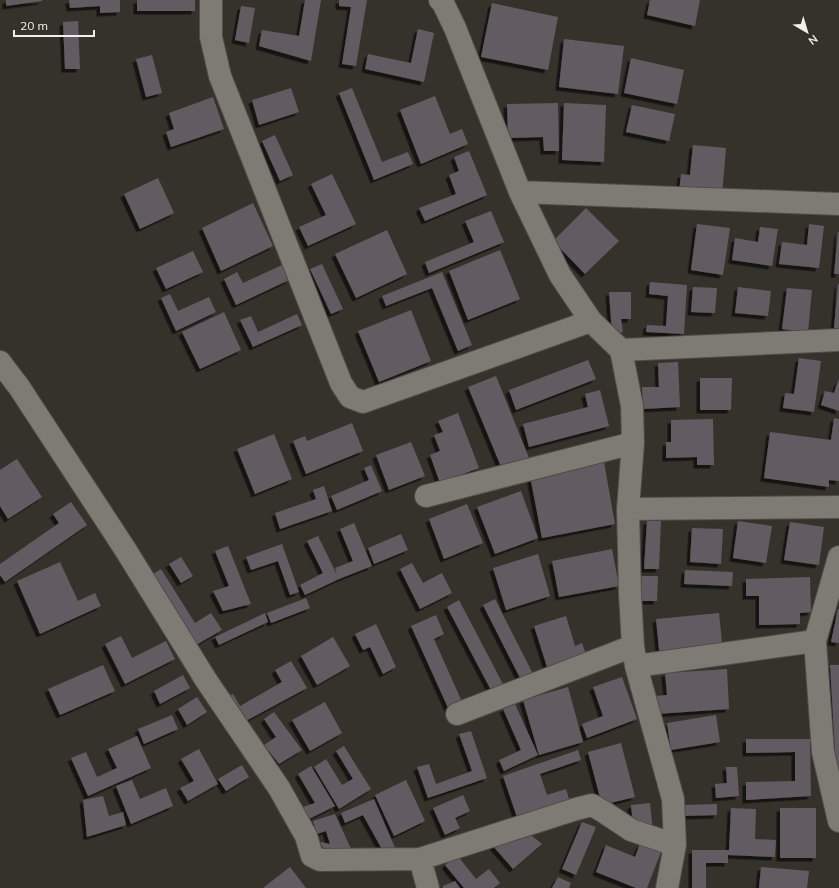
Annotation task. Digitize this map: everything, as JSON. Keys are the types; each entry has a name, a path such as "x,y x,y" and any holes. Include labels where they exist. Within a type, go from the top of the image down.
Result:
{"street":[{"path":"211,0 211,37 220,76 341,383 350,398 363,402 591,321"},
{"path":"440,0 442,1 455,28 520,192 560,275 591,321 621,350 632,406 633,443 628,509 630,594 635,656 673,799 675,845 667,888"},
{"path":"520,192 839,204"},
{"path":"621,350 839,340"},
{"path":"0,362 19,387 125,549 206,680 279,788 306,836 312,856 320,860 420,859 592,805 631,830 675,845"},
{"path":"426,496 633,443"},
{"path":"628,509 839,507"},
{"path":"839,557 815,641 823,752 839,821"},
{"path":"457,714 635,656 815,641"},
{"path":"420,859 428,888"}],"building":[{"path":"6,0 42,0 42,1 6,6"},
{"path":"69,0 120,0 120,12 100,13 100,6 70,8"},
{"path":"137,0 195,0 195,11 137,11"},
{"path":"305,0 321,0 311,61 259,46 262,30 299,36"},
{"path":"339,0 367,0 356,66 342,64 351,7 339,6"},
{"path":"650,0 700,0 695,26 647,15"},
{"path":"492,3 558,17 548,70 481,57"},
{"path":"241,6 255,8 249,43 235,40"},
{"path":"78,21 80,69 65,69 63,22"},
{"path":"418,29 434,33 424,82 365,69 368,54 411,63"},
{"path":"564,39 624,46 618,94 559,87"},
{"path":"152,55 162,93 146,97 136,59"},
{"path":"631,58 684,70 677,104 624,93"},
{"path":"291,88 299,112 259,125 252,100"},
{"path":"352,88 382,162 408,152 413,164 374,180 339,93"},
{"path":"435,96 450,134 462,129 468,144 421,164 400,110"},
{"path":"213,97 224,129 171,147 166,132 174,129 169,113"},
{"path":"558,103 559,151 544,151 543,137 508,138 507,104"},
{"path":"564,103 606,105 604,162 562,160"},
{"path":"632,105 675,114 669,141 626,132"},
{"path":"275,135 293,175 280,181 262,141"},
{"path":"693,145 726,148 722,196 679,192 681,174 690,175"},
{"path":"469,151 487,195 425,221 419,208 456,194 449,175 459,171 454,157"},
{"path":"332,174 356,224 308,246 299,227 326,215 311,184"},
{"path":"158,178 174,213 140,229 124,194"},
{"path":"253,203 273,246 221,271 202,228"},
{"path":"586,208 619,241 585,274 553,241"},
{"path":"491,211 504,242 429,273 425,262 474,242 465,221"},
{"path":"697,224 730,228 723,275 691,270"},
{"path":"809,224 824,226 819,268 779,264 782,242 807,245"},
{"path":"760,227 778,229 772,266 732,260 735,238 758,242"},
{"path":"387,230 407,274 356,298 335,254"},
{"path":"838,232 839,274 834,274"},
{"path":"500,250 520,299 468,320 449,271"},
{"path":"193,251 203,272 166,289 156,268"},
{"path":"322,264 343,309 331,314 310,269"},
{"path":"282,265 289,280 236,305 224,279 237,272 243,283"},
{"path":"442,272 472,345 458,351 432,288 386,306 382,296"},
{"path":"650,282 687,285 684,334 646,332 647,325 666,326 668,296 649,294"},
{"path":"839,284 839,329 834,328"},
{"path":"693,287 717,288 715,313 691,312"},
{"path":"738,287 771,291 768,316 735,313"},
{"path":"787,288 812,290 808,332 782,329"},
{"path":"609,292 631,292 631,319 621,319 623,332 612,334"},
{"path":"170,294 178,311 209,297 216,312 176,331 161,298"},
{"path":"411,310 431,361 379,382 358,331"},
{"path":"224,312 241,350 200,369 182,332"},
{"path":"297,314 302,325 253,347 240,320 251,316 258,332"},
{"path":"799,358 821,361 814,412 783,408 785,393 794,394"},
{"path":"588,360 596,379 516,410 509,390"},
{"path":"678,362 680,407 643,409 642,387 659,387 658,363"},
{"path":"496,376 529,458 502,469 468,387"},
{"path":"700,378 732,378 731,410 700,410"},
{"path":"839,379 839,411 821,405 825,391 834,393"},
{"path":"600,390 609,426 529,447 523,424 588,407 585,394"},
{"path":"458,413 479,468 440,483 430,455 440,451 434,435 443,432 438,421"},
{"path":"834,418 839,419 839,481 829,480 829,487 764,478 770,432 831,440"},
{"path":"713,419 714,465 697,465 697,457 666,458 666,442 671,442 671,420"},
{"path":"352,423 363,451 306,474 293,441 305,436 307,441"},
{"path":"274,434 292,479 255,494 237,449"},
{"path":"411,442 425,476 389,490 376,455"},
{"path":"17,459 42,497 8,519 0,506 0,470"},
{"path":"604,462 615,524 542,538 530,476"},
{"path":"371,465 382,491 337,510 331,496 369,480 364,468"},
{"path":"324,486 332,511 280,529 275,513 316,499 313,490"},
{"path":"521,491 538,538 495,554 477,507"},
{"path":"71,502 87,525 5,582 0,575 0,564 59,523 53,514"},
{"path":"467,504 483,543 444,559 429,519"},
{"path":"647,521 661,521 659,569 644,569"},
{"path":"738,521 772,526 766,563 733,558"},
{"path":"790,522 824,527 819,565 784,560"},
{"path":"354,523 372,566 305,595 300,585 323,573 307,541 318,536 337,575 335,568 353,561 340,529"},
{"path":"692,528 723,529 721,564 690,562"},
{"path":"401,534 408,550 374,564 368,548"},
{"path":"282,544 299,592 290,595 278,561 251,570 246,557"},
{"path":"228,546 251,604 223,611 213,591 229,586 215,551"},
{"path":"612,549 619,586 559,597 552,561"},
{"path":"538,554 550,596 506,610 493,568"},
{"path":"181,557 193,576 181,583 169,564"},
{"path":"60,562 78,601 95,593 101,606 40,634 17,581"},
{"path":"412,563 423,583 442,573 452,593 420,609 400,569"},
{"path":"161,569 195,623 211,613 222,630 196,645 150,576"},
{"path":"685,570 733,572 732,586 684,584"},
{"path":"641,576 658,576 657,601 640,601"},
{"path":"810,577 811,612 800,613 800,624 759,625 759,596 746,596 746,579"},
{"path":"306,598 310,608 271,623 267,613"},
{"path":"495,599 533,674 521,680 483,605"},
{"path":"459,600 504,686 492,692 447,607"},
{"path":"839,609 839,643 831,642"},
{"path":"265,613 268,622 219,645 215,637"},
{"path":"719,613 723,652 660,659 656,619"},
{"path":"436,615 444,634 434,639 463,704 449,710 411,626"},
{"path":"566,616 575,646 582,643 587,657 548,670 534,626"},
{"path":"376,624 396,667 383,674 370,647 363,650 355,634"},
{"path":"121,636 132,658 166,641 175,659 125,684 105,644"},
{"path":"333,637 350,666 317,685 301,656"},
{"path":"291,661 307,688 244,722 228,696 233,694 240,706 282,682 275,670"},
{"path":"103,665 115,691 60,715 48,689"},
{"path":"830,665 839,665 839,768 836,768"},
{"path":"727,669 729,709 656,714 655,696 667,695 665,673"},
{"path":"183,675 190,688 160,704 154,691"},
{"path":"622,677 637,719 587,738 582,724 603,716 593,687"},
{"path":"568,687 583,742 539,755 523,700"},
{"path":"197,697 207,712 187,725 178,709"},
{"path":"325,702 342,733 310,751 292,720"},
{"path":"515,704 538,755 504,771 499,760 521,750 503,709"},
{"path":"274,712 302,750 279,764 264,745 276,737 264,719"},
{"path":"172,715 178,729 144,744 138,729"},
{"path":"716,715 720,742 671,750 667,723"},
{"path":"471,731 487,778 428,798 417,767 429,764 436,784 472,771 459,734"},
{"path":"137,736 151,768 88,796 71,758 86,752 97,777 117,768 108,749"},
{"path":"746,739 810,739 811,796 746,800 746,782 795,781 795,752 746,753"},
{"path":"621,743 635,797 602,805 588,752"},
{"path":"344,746 371,789 339,809 314,767 326,759 342,785 353,779 336,751"},
{"path":"199,749 218,784 188,801 180,788 194,781 181,759"},
{"path":"578,750 581,760 540,774 547,795 566,789 571,805 519,823 503,776"},
{"path":"242,765 249,777 226,791 218,779"},
{"path":"311,766 335,806 309,819 300,808 315,803 298,774"},
{"path":"726,767 737,767 739,796 716,798 715,784 727,783"},
{"path":"132,780 140,799 166,788 173,806 131,824 116,786"},
{"path":"406,780 425,821 394,836 375,795"},
{"path":"463,795 470,811 455,818 460,828 445,835 433,808"},
{"path":"103,796 109,816 123,812 126,825 87,837 83,800"},
{"path":"374,799 396,850 383,851 363,815 345,823 341,813"},
{"path":"650,803 653,832 633,825 631,805"},
{"path":"717,804 717,815 683,816 684,805"},
{"path":"731,808 756,809 755,839 776,840 775,857 728,855 728,863 706,863 706,888 692,888 692,850 729,850"},
{"path":"780,808 816,808 816,858 780,858"},
{"path":"335,814 352,851 325,852 320,842 330,844 326,831 317,834 313,821"},
{"path":"582,822 596,827 576,875 562,869"},
{"path":"527,832 542,844 513,869 493,846"},
{"path":"640,844 661,852 647,888 636,888 596,872 606,845 635,857"},
{"path":"457,855 476,879 489,869 500,883 494,888 464,888 445,865"},
{"path":"290,867 306,888 263,888"},
{"path":"761,867 809,871 807,888 759,888"},
{"path":"558,877 571,883 569,888 552,888"},
{"path":"455,881 460,888 443,888 443,886"}]}
